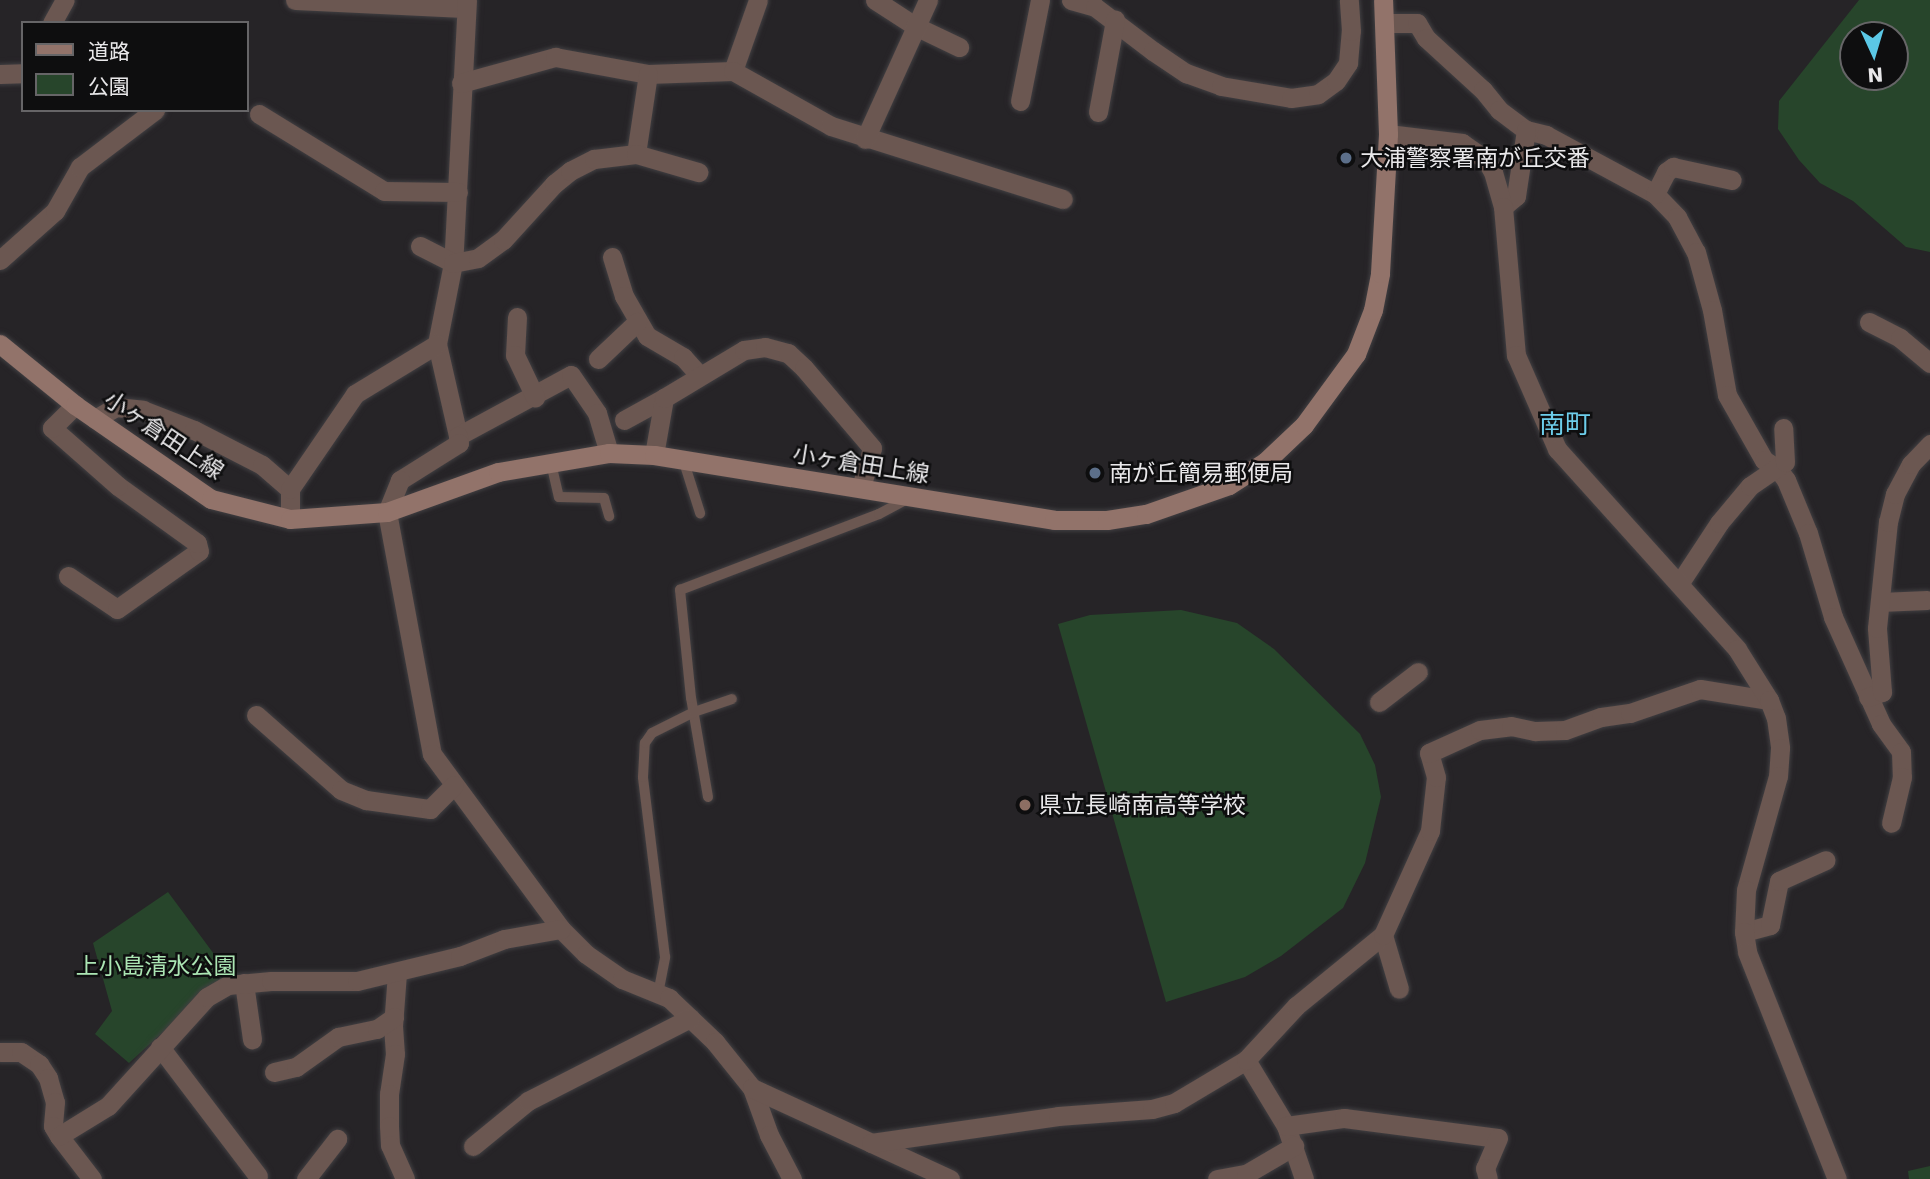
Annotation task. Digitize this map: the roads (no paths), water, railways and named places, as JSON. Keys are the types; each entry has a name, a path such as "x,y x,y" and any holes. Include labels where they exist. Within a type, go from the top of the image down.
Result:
{"main road":[{"name":"小ヶ倉田上線","path":"0,344 75,405 211,499 290,519 387,512 498,472 609,453 654,454 1054,520 1107,520 1146,514 1218,489 1265,462 1304,425 1338,383 1356,354 1373,310 1380,274 1388,134 1383,0"}],"street":[{"path":"53,21 65,0"},
{"path":"295,0 466,4 453,263 438,344 459,443 400,480 387,512 432,754 561,929 586,954 622,979 669,998 715,1041 752,1088 769,1135 792,1179"},
{"path":"733,71 758,0"},
{"path":"875,0 915,26 959,47"},
{"path":"865,139 928,0"},
{"path":"1020,101 1040,0"},
{"path":"1071,0 1095,7 1186,73 1221,86 1307,97 1336,81 1348,63 1351,31 1349,0"},
{"path":"1098,112 1115,20"},
{"path":"1384,23 1417,23 1426,38 1483,90 1499,110 1539,129 1655,194 1677,217 1696,252 1712,310 1727,395 1764,460 1777,468 1786,480 1808,533 1824,596 1881,724 1900,752 1902,777 1891,823"},
{"path":"461,83 555,57 648,74 733,71 831,126 865,139 1063,199"},
{"path":"0,74 21,73"},
{"path":"636,154 648,74"},
{"path":"0,260 55,211 80,167 152,112"},
{"path":"259,114 384,191 458,192"},
{"path":"1529,198 1539,129"},
{"path":"1503,207 1516,196 1539,129"},
{"path":"1388,134 1449,141 1479,152 1493,172 1503,207 1512,335 1516,355 1534,401 1558,449 1737,649 1769,700 1776,718 1780,748 1778,776 1746,890 1744,932 1752,972 1837,1179"},
{"path":"420,246 453,263 478,258 492,250 570,171 594,159 636,154 698,172"},
{"path":"1655,194 1666,172 1673,167 1732,180"},
{"path":"612,257 624,296 647,336 684,357 700,376"},
{"path":"517,317 515,355 535,397"},
{"path":"598,359 637,322"},
{"path":"1869,322 1900,338 1930,363"},
{"path":"290,519 290,489 355,394 438,344"},
{"path":"624,420 744,350 765,348 788,354 820,383 872,448 860,488"},
{"path":"458,436 535,397 565,376 571,375 597,413 609,453"},
{"path":"654,454 664,398"},
{"path":"68,576 117,609 199,551 197,543 118,486 52,428 75,405"},
{"path":"95,419 116,407 143,410 194,430 262,466 290,489"},
{"path":"1679,584 1718,523 1750,486 1785,462 1783,428"},
{"path":"1868,697 1882,692 1877,628 1888,522 1895,494 1911,464 1930,444"},
{"path":"1880,602 1927,600"},
{"path":"1379,702 1418,672"},
{"path":"871,1143 1058,1116 1152,1109 1174,1103 1246,1060 1296,1006 1383,935 1430,831 1436,777 1429,753 1480,730 1511,726 1535,731 1565,730 1601,717 1630,713 1700,689 1769,700"},
{"path":"256,715 341,790 366,800 430,809 454,785"},
{"path":"1744,932 1770,925 1779,881 1826,860"},
{"path":"59,1136 108,1106 207,997 228,985 357,981 460,956 504,939 561,929"},
{"path":"1383,935 1399,989"},
{"path":"397,973 395,1054 389,1126 390,1145 405,1179"},
{"path":"244,983 252,1039"},
{"path":"274,1072 296,1067 338,1037 377,1029 394,1017"},
{"path":"473,1146 528,1101 690,1018"},
{"path":"160,1047 258,1176"},
{"path":"0,1052 21,1052 39,1064 48,1078 55,1102 53,1126 92,1179"},
{"path":"1246,1060 1286,1126 1304,1179"},
{"path":"752,1088 950,1179"},
{"path":"1286,1126 1343,1118 1445,1134 1498,1138 1485,1168 1488,1179"},
{"path":"306,1179 337,1139"},
{"path":"1217,1179 1246,1174 1294,1146"}],"lane":[{"path":"683,459 700,513"},
{"path":"551,463 559,497 604,498 609,516"},
{"path":"708,797 694,712 680,590 878,514 911,497"},
{"path":"658,994 665,957 643,777 645,743 652,733 694,712 732,699"}],"place":[{"name":"大浦警察署南が丘交番","path":"1346,158"},
{"name":"南が丘簡易郵便局","path":"1095,473"},
{"name":"県立長崎南高等学校","path":"1025,805"}],"district":[{"name":"南町","path":"1565,425"}],"park label":[{"name":"上小島清水公園","path":"156,966"}]}
